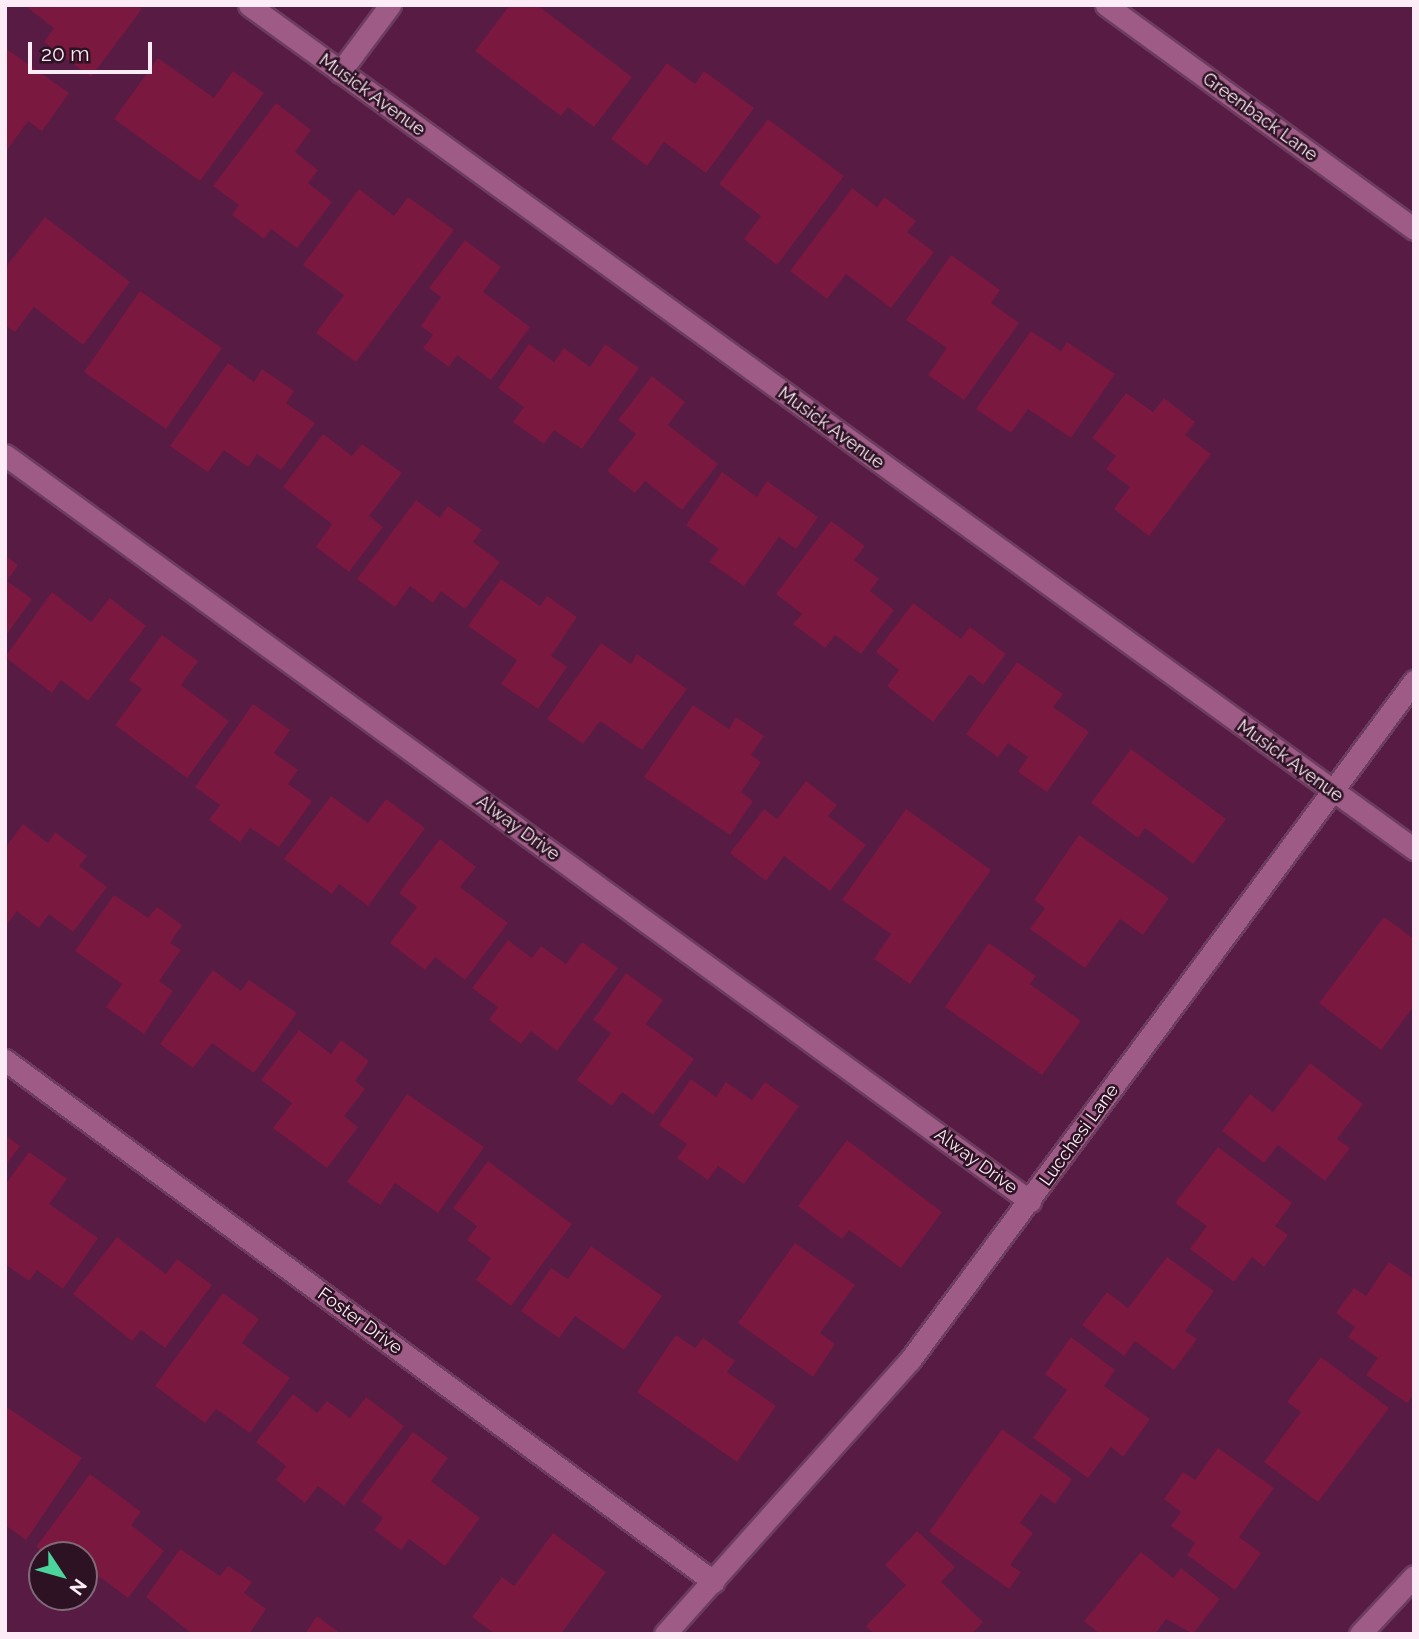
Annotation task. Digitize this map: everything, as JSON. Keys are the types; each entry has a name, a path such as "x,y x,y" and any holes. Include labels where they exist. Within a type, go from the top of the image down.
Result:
{"street":[{"name":"Musick Avenue","path":"249,5 1414,849"},
{"path":"340,72 390,5"},
{"name":"Greenback Lane","path":"1106,5 1414,229"},
{"name":"Alway Drive","path":"5,455 1030,1201"},
{"name":"Lucchesi Lane","path":"665,1634 910,1360 1414,681"},
{"name":"Foster Drive","path":"5,1060 714,1582"},
{"path":"1360,1634 1414,1576"}],"building":[{"path":"24,5 136,5 142,9 91,77 44,42 54,28"},
{"path":"510,5 537,5 632,77 594,127 568,107 561,116 475,51"},
{"path":"5,48 69,93 42,131 28,121 5,153"},
{"path":"158,58 214,98 233,71 264,93 200,181 114,119"},
{"path":"667,63 695,84 704,71 754,108 706,173 664,142 647,166 611,139"},
{"path":"276,103 311,130 295,152 318,170 308,183 332,202 297,248 271,229 264,239 232,215 239,205 213,186"},
{"path":"768,119 844,176 777,265 744,239 761,216 719,184"},
{"path":"852,188 877,207 884,197 916,221 907,232 934,252 891,308 846,274 827,299 790,271"},
{"path":"359,189 394,216 408,197 454,230 356,362 316,333 344,295 303,265"},
{"path":"45,217 130,282 83,345 34,307 15,332 5,325 5,268"},
{"path":"465,240 501,267 483,292 530,327 491,380 457,355 449,367 423,348 433,335 421,326 441,297 429,288"},
{"path":"951,255 1000,290 991,303 1019,323 964,400 928,375 947,348 906,320"},
{"path":"140,291 222,348 166,429 84,372"},
{"path":"1031,331 1061,351 1067,342 1115,374 1071,438 1028,409 1011,433 976,409"},
{"path":"529,344 554,362 564,348 590,367 605,344 639,368 582,449 554,430 544,444 513,422 524,407 498,388"},
{"path":"228,363 254,382 262,369 294,391 286,403 315,423 281,470 257,454 248,467 224,450 208,472 170,446"},
{"path":"652,376 685,402 668,425 718,464 682,510 645,481 635,493 607,471 636,434 618,420"},
{"path":"1126,393 1153,412 1164,398 1195,422 1185,435 1211,454 1149,536 1114,509 1130,487 1106,469 1116,456 1092,438"},
{"path":"323,434 352,456 362,444 402,473 369,516 383,527 349,572 316,547 332,524 283,487"},
{"path":"722,472 757,497 767,481 818,517 796,549 779,537 744,586 709,562 719,549 686,525"},
{"path":"416,500 440,518 448,506 482,530 473,542 500,562 465,609 441,591 433,603 410,586 395,607 357,579"},
{"path":"831,521 865,546 854,560 879,579 870,591 894,610 861,654 835,635 825,648 793,624 802,614 776,594"},
{"path":"5,555 18,565 7,581 32,599 5,637"},
{"path":"501,579 540,606 547,596 577,617 551,656 567,667 538,709 501,684 517,660 468,626"},
{"path":"52,592 91,622 110,598 146,626 88,701 61,680 52,693 5,657"},
{"path":"913,603 961,639 970,627 1006,654 983,685 970,674 933,722 887,686 899,670 876,652"},
{"path":"162,635 198,661 181,685 229,721 187,778 115,725 142,689 129,680"},
{"path":"601,643 631,664 637,654 687,689 642,750 600,721 583,744 547,719"},
{"path":"1017,662 1063,694 1053,707 1089,732 1047,792 1018,772 1028,757 1008,743 998,757 966,734"},
{"path":"253,704 290,730 274,753 298,770 288,784 312,801 279,847 250,828 240,842 209,820 220,805 195,787"},
{"path":"693,705 729,729 736,717 764,736 751,755 761,762 741,792 753,801 730,835 644,777"},
{"path":"1131,749 1226,819 1193,864 1145,828 1138,838 1091,803"},
{"path":"806,781 837,805 828,816 866,845 830,891 784,856 766,881 730,853 764,809 777,819"},
{"path":"331,796 368,823 386,799 425,828 368,906 339,884 332,894 284,859"},
{"path":"906,809 991,870 910,984 874,959 891,934 842,900"},
{"path":"23,824 48,843 55,832 87,856 79,866 107,887 73,932 49,914 39,928 17,911 5,927 5,848"},
{"path":"1079,835 1169,898 1143,935 1120,919 1085,968 1030,929 1045,908 1034,900"},
{"path":"440,839 476,867 460,887 508,923 465,980 435,957 425,970 390,943 417,907 399,893"},
{"path":"114,895 148,918 157,907 182,925 170,943 181,950 159,981 173,991 144,1034 106,1007 122,984 75,951"},
{"path":"1384,917 1414,939 1414,1006 1381,1050 1319,1003"},
{"path":"508,940 532,958 541,946 566,964 582,942 618,968 557,1051 531,1031 521,1044 489,1020 498,1007 472,988"},
{"path":"989,943 1036,976 1030,984 1081,1021 1042,1075 945,1007"},
{"path":"213,970 241,991 249,980 297,1013 254,1073 212,1043 193,1068 160,1044"},
{"path":"626,973 663,1000 646,1024 694,1059 653,1115 622,1092 612,1106 577,1080 611,1033 593,1020"},
{"path":"299,1030 331,1054 341,1040 369,1061 355,1081 365,1089 344,1116 358,1127 327,1168 273,1128 292,1103 261,1080"},
{"path":"1310,1063 1363,1104 1337,1139 1350,1148 1325,1181 1278,1145 1264,1163 1222,1131 1250,1094 1273,1112"},
{"path":"691,1079 716,1097 726,1082 752,1100 765,1082 799,1106 744,1184 718,1166 708,1180 677,1158 687,1144 659,1125"},
{"path":"407,1094 484,1147 438,1213 395,1183 380,1205 347,1182"},
{"path":"5,1135 20,1146 5,1166"},
{"path":"847,1140 942,1212 901,1268 849,1230 842,1239 798,1206"},
{"path":"1218,1147 1292,1203 1275,1226 1288,1235 1264,1267 1252,1257 1234,1282 1190,1249 1207,1226 1175,1203"},
{"path":"29,1152 67,1179 49,1204 98,1238 63,1289 37,1270 29,1281 5,1264 5,1185"},
{"path":"488,1161 572,1224 511,1306 476,1280 491,1258 467,1240 477,1226 453,1208"},
{"path":"117,1237 166,1274 177,1259 212,1285 165,1348 141,1330 132,1341 73,1294"},
{"path":"795,1243 855,1285 820,1333 835,1344 813,1377 738,1323"},
{"path":"591,1246 662,1296 624,1350 575,1316 559,1338 521,1311 551,1268 568,1279"},
{"path":"1167,1257 1214,1291 1185,1331 1197,1339 1174,1370 1135,1341 1124,1356 1082,1325 1107,1292 1128,1308"},
{"path":"1389,1262 1414,1279 1414,1394 1407,1403 1366,1375 1378,1358 1348,1337 1355,1327 1336,1313 1354,1288 1366,1296"},
{"path":"223,1293 259,1319 242,1343 290,1378 250,1433 216,1409 205,1423 155,1386"},
{"path":"676,1335 695,1348 703,1338 735,1361 727,1372 776,1406 737,1462 637,1392"},
{"path":"1071,1337 1115,1370 1104,1386 1150,1419 1123,1457 1111,1447 1088,1478 1033,1438 1067,1390 1045,1374"},
{"path":"1321,1357 1389,1408 1318,1502 1264,1462 1301,1412 1287,1402"},
{"path":"293,1394 317,1413 327,1401 350,1418 366,1397 404,1426 344,1506 318,1486 305,1503 276,1480 286,1466 256,1442"},
{"path":"5,1406 82,1458 26,1540 5,1525"},
{"path":"1002,1429 1072,1479 1055,1504 1041,1494 1020,1523 1033,1533 1010,1565 1021,1572 1009,1589 929,1532"},
{"path":"413,1432 448,1458 431,1481 480,1518 445,1566 409,1539 401,1550 374,1530 383,1518 361,1501"},
{"path":"1218,1448 1274,1488 1239,1537 1261,1553 1235,1590 1187,1555 1195,1543 1171,1526 1181,1512 1164,1499 1183,1472 1195,1480"},
{"path":"90,1474 141,1512 131,1525 164,1551 128,1598 98,1576 98,1541 40,1541"},
{"path":"917,1531 955,1567 941,1582 983,1622 972,1634 874,1634 866,1626 906,1585 885,1565"},
{"path":"553,1533 606,1572 561,1634 495,1634 472,1617 502,1577 514,1586"},
{"path":"180,1549 220,1576 228,1566 252,1582 244,1593 266,1609 249,1634 192,1634 146,1597"},
{"path":"1141,1552 1173,1578 1181,1568 1220,1599 1193,1634 1166,1619 1155,1634 1100,1634 1084,1621"},
{"path":"317,1616 341,1634 305,1634"}]}
